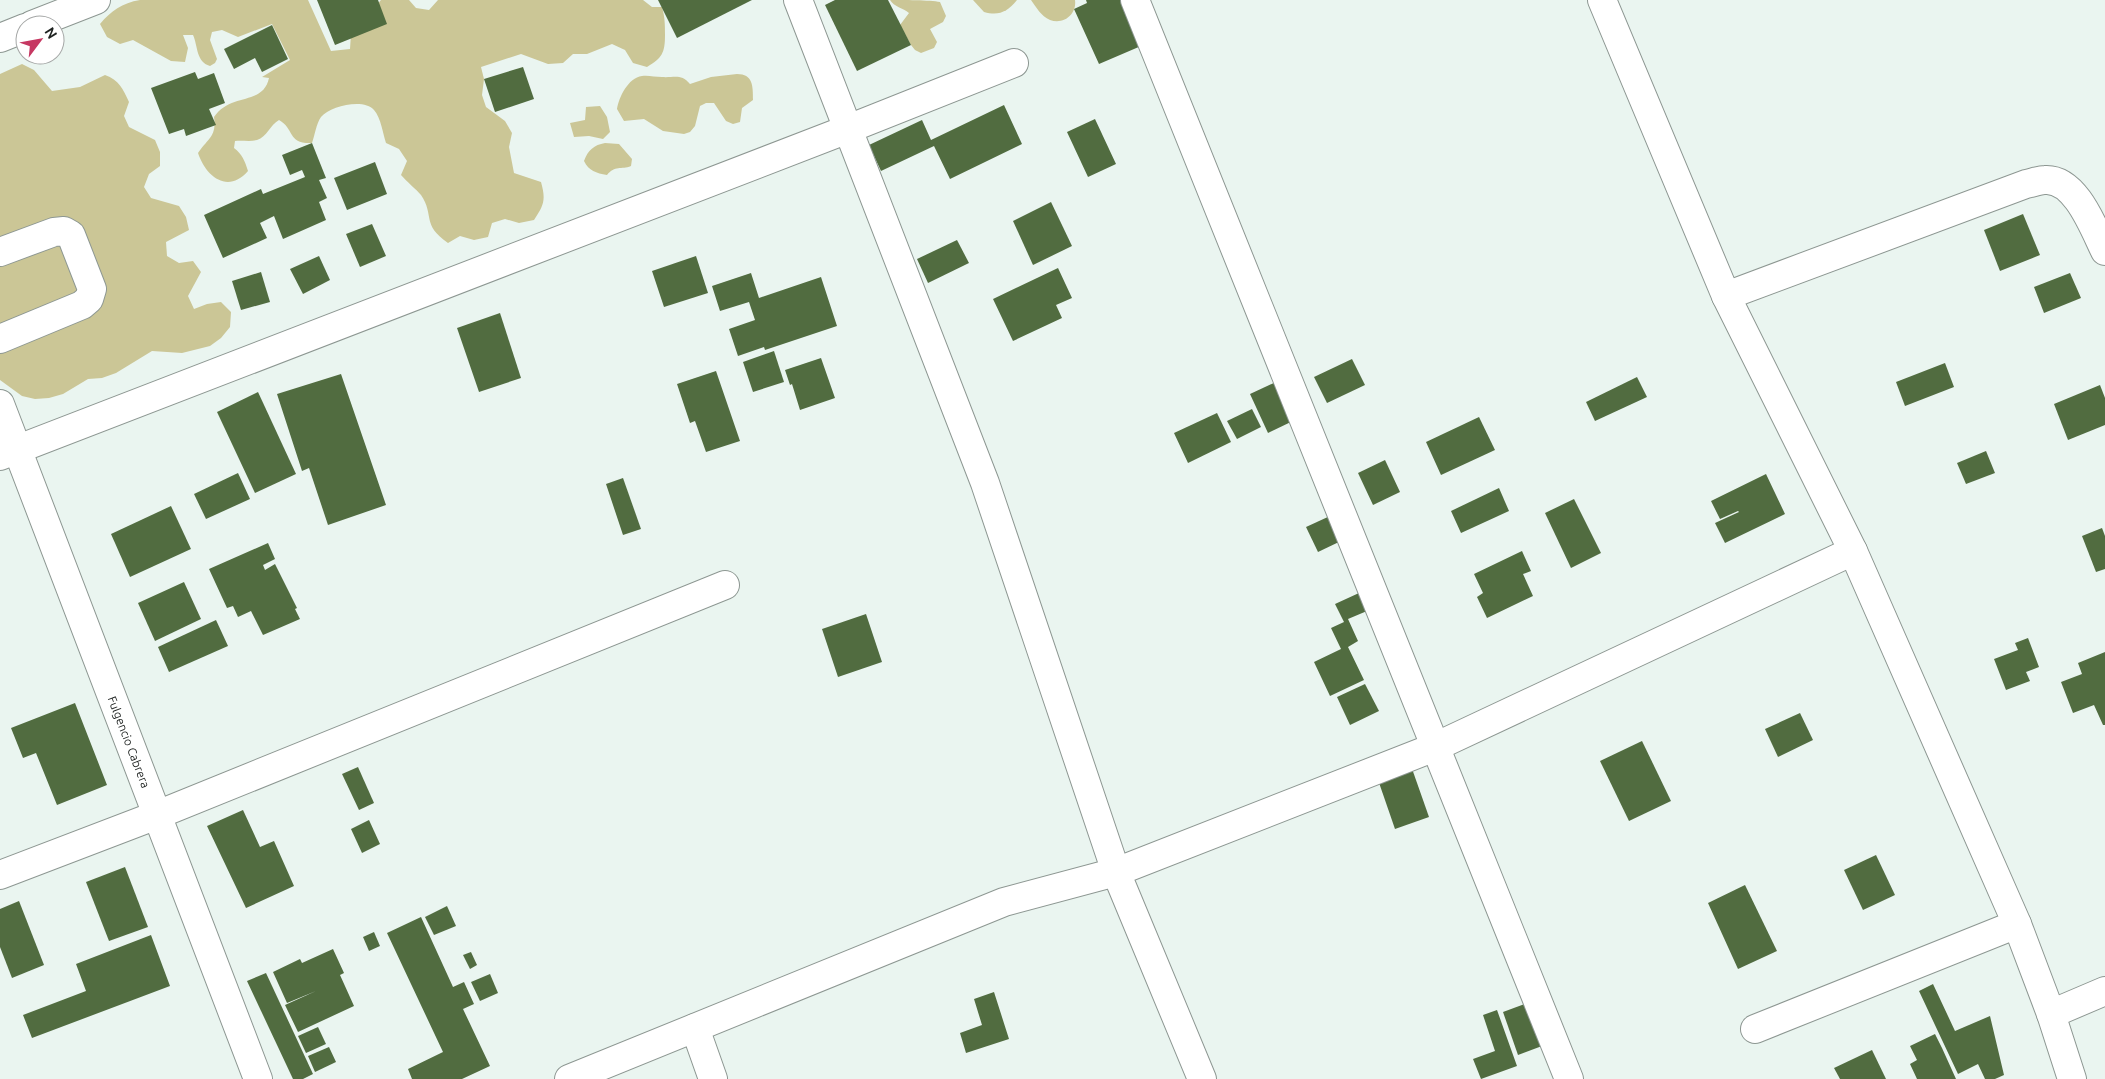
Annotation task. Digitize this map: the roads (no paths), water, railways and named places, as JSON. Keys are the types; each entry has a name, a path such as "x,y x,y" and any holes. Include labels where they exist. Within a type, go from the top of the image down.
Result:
{"street":[{"path":"58,15 96,0"},
{"path":"798,0 985,482 1116,872 1202,1079"},
{"path":"1135,0 1569,1079"},
{"path":"1602,0 1726,296 1853,551 2017,924 2051,1014 2072,1079"},
{"path":"0,38 15,32"},
{"path":"8,453 848,129 1014,63"},
{"path":"1726,296 2026,184 2046,180 2058,182 2078,199 2105,251"},
{"path":"0,252 54,232 64,231 71,235 92,289 89,299 82,305 0,339"},
{"name":"Fulgencio Cabrera","path":"0,404 8,453 157,815 258,1079"},
{"path":"569,1079 1004,902 1116,872 1434,747 1853,551"},
{"path":"0,874 157,815 726,586"},
{"path":"1754,1029 2017,924"},
{"path":"2051,1014 2105,991"},
{"path":"695,1028 713,1079"}]}
